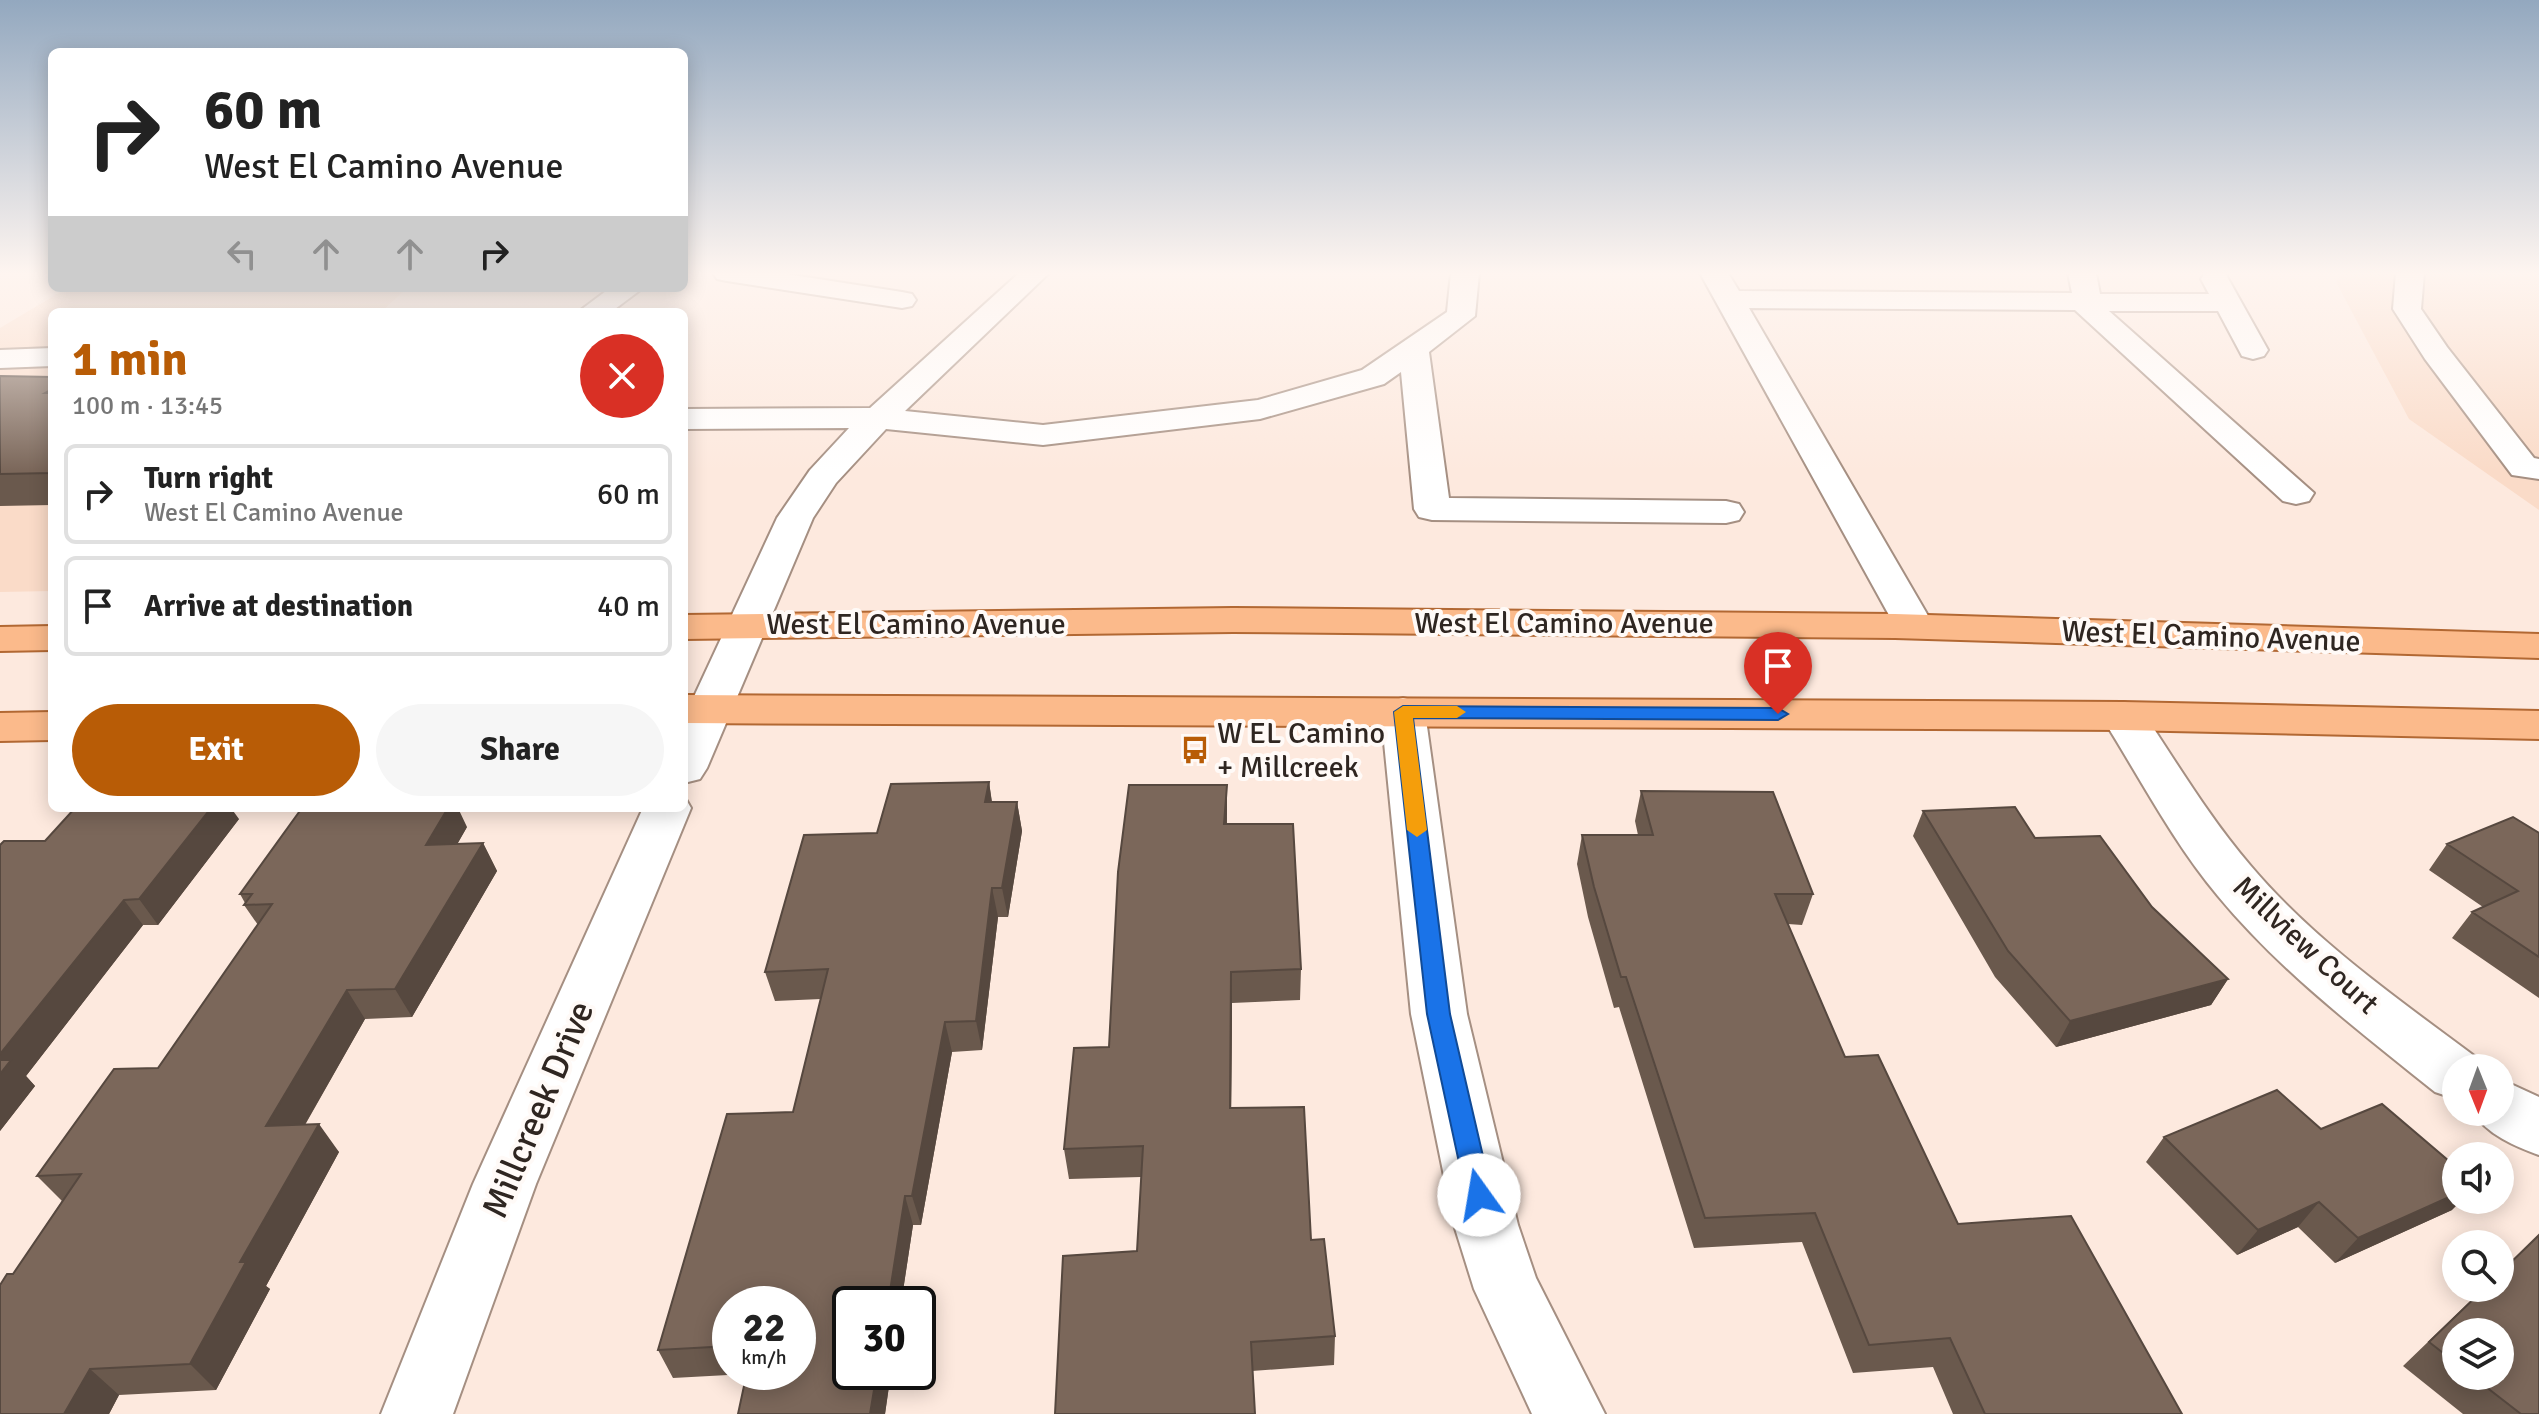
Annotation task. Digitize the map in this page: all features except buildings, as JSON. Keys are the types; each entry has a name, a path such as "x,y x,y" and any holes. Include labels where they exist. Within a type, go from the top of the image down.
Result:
{"main road":[{"name":"West El Camino Avenue","path":"688,627 1233,620 1914,626 2539,646"},
{"path":"0,639 48,638"},
{"path":"697,709 2123,716 2539,725"},
{"path":"2,730 48,726"}],"street":[{"path":"688,750 697,709 747,625 795,518 822,477 878,418 964,339"},
{"path":"688,419 878,418 1043,435 1260,409 1373,377 1428,339"},
{"path":"1752,339 1914,626"},
{"path":"2136,339 2296,493"},
{"path":"2247,339 2253,350"},
{"path":"2427,339 2524,468 2539,469"},
{"path":"1414,349 1432,509 1726,512"},
{"path":"0,359 48,357"},
{"path":"1403,712 1439,1014 1486,1225 1507,1289 1569,1414"},
{"name":"Millview Court","path":"2123,716 2218,860 2252,900 2341,986 2442,1064"},
{"name":"Millcreek Drive","path":"417,1414 444,1336 536,1105 665,812"},
{"path":"2514,1113 2539,1129"}],"shaded area":[{"path":"0,339 48,339 48,591 0,592"},
{"path":"2366,339 2539,339 2539,510 2409,419"}],"slow traffic":[{"path":"1417,830 1403,712 1457,712"}],"place":[{"name":"W EL Camino + Millcreek","path":"1195,750"}],"route":[{"path":"1479,1195 1439,1014 1403,712 1778,714"}]}
